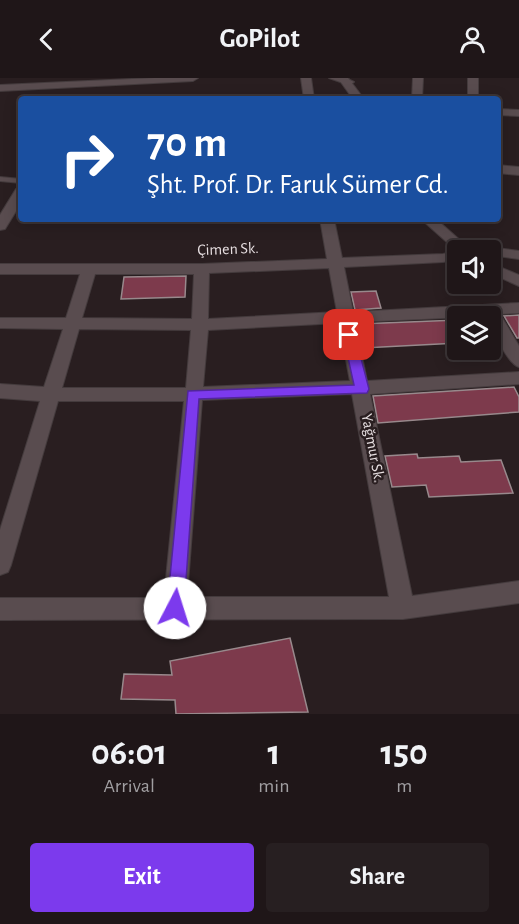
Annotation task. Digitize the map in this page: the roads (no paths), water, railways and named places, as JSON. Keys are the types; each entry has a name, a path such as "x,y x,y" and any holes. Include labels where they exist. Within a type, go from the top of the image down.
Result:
{"street":[{"path":"0,88 193,78"},
{"path":"306,78 309,96"},
{"path":"334,78 346,80 357,96"},
{"path":"417,96 418,78"},
{"path":"473,78 473,96"},
{"path":"69,96 73,86"},
{"path":"501,112 519,113"},
{"path":"501,169 519,171"},
{"path":"1,223 18,197"},
{"name":"Yağmur Sk.","path":"327,222 345,316 362,389 403,608"},
{"path":"431,222 452,240"},
{"path":"501,253 519,255"},
{"name":"Çimen Sk.","path":"0,269 202,269 447,257"},
{"path":"0,565 89,269"},
{"path":"175,608 200,325 202,269"},
{"path":"501,272 519,281"},
{"path":"501,309 519,308"},
{"path":"0,323 200,325 447,312"},
{"path":"501,329 519,361"},
{"path":"0,391 50,396 193,394 362,389 519,378"},
{"path":"0,609 403,608 519,592"}],"lane":[{"path":"0,179 18,180"}]}
